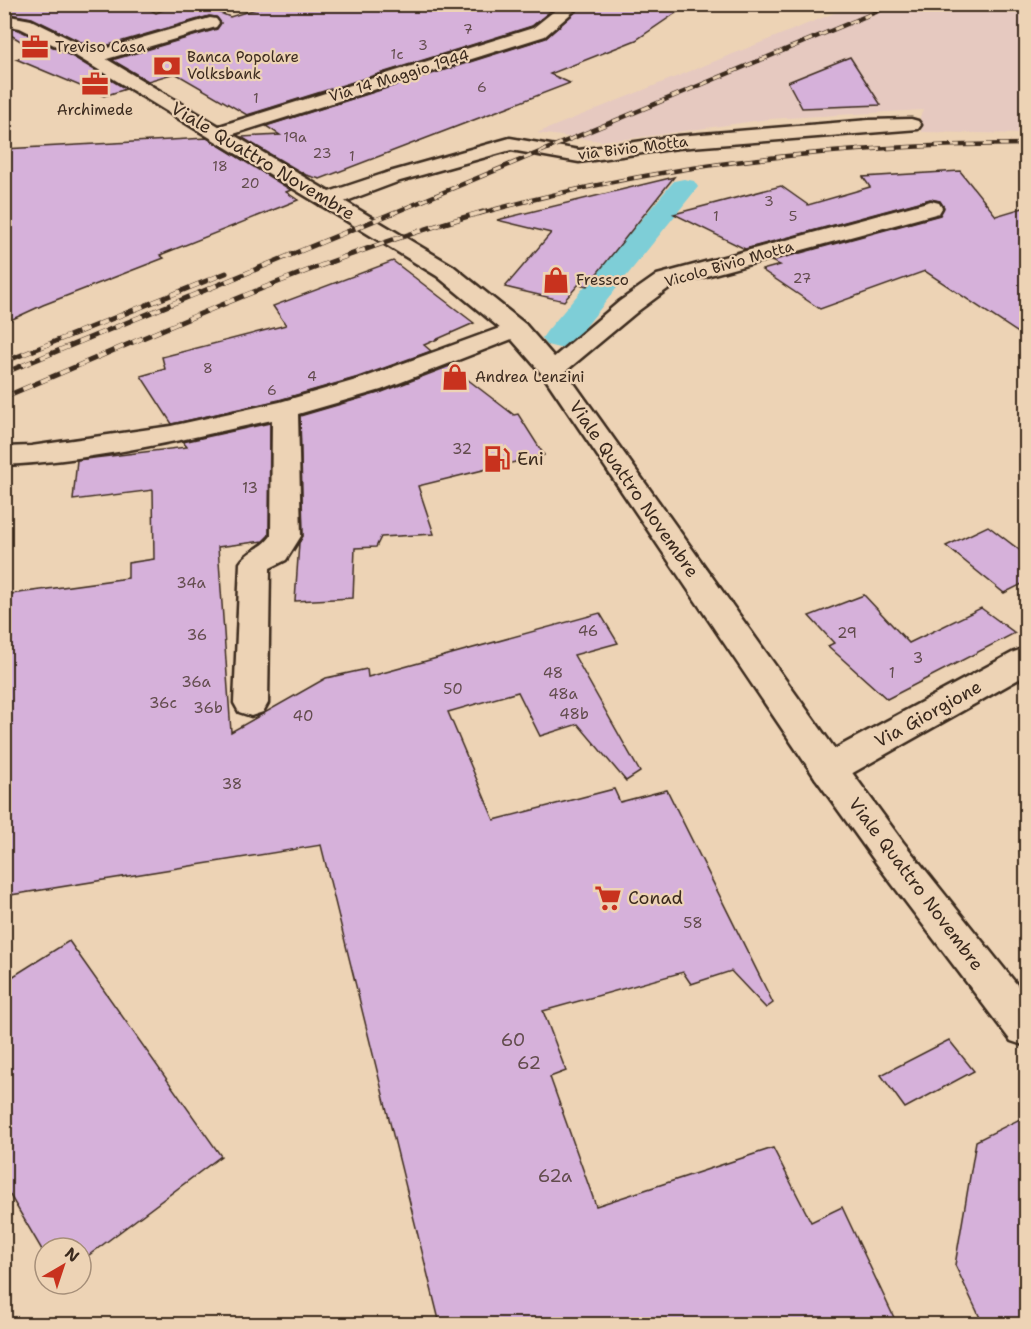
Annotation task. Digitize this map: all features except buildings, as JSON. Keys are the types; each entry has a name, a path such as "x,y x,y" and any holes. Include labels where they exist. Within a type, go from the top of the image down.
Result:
{"street":[{"name":"Via 14 Maggio 1944","path":"217,134 539,32 574,4"},
{"name":"Viale Quattro Novembre","path":"32,7 88,55"},
{"name":"Viale Quattro Novembre","path":"4,20 25,24 88,55 445,271 516,329 552,370 829,769 890,853 1026,1027"},
{"path":"88,55 210,23"},
{"name":"via Bivio Motta","path":"328,200 393,177 510,144 579,156 678,142 869,126 911,125"},
{"name":"Vicolo Bivio Motta","path":"552,370 629,306 665,280 931,208"},
{"path":"4,456 31,455 171,434 285,409 372,384 516,329"},
{"path":"251,703 255,564 274,553 286,536 285,409"},
{"name":"Via Giorgione","path":"829,769 1026,660"}],"shaded area":[{"path":"854,5 1026,5 1026,134 922,132 920,117 923,110 769,119 601,141 537,133"}],"waterway":[{"path":"559,338 684,187"}],"railway":[{"path":"391,214 895,4"},
{"path":"478,214 546,196 614,182 749,160 886,148 1026,144"},
{"path":"4,373 395,212"},
{"path":"4,397 301,273 422,230 483,212"},
{"path":"4,362 226,273"}],"place":[{"name":"Treviso Casa","path":"35,47"},
{"name":"Banca Popolare Volksbank","path":"167,66"},
{"name":"Archimede","path":"95,84"},
{"name":"Fressco","path":"556,280"},
{"name":"Andrea Lenzini","path":"455,377"},
{"name":"Eni","path":"497,459"},
{"name":"Conad","path":"608,898"}]}
